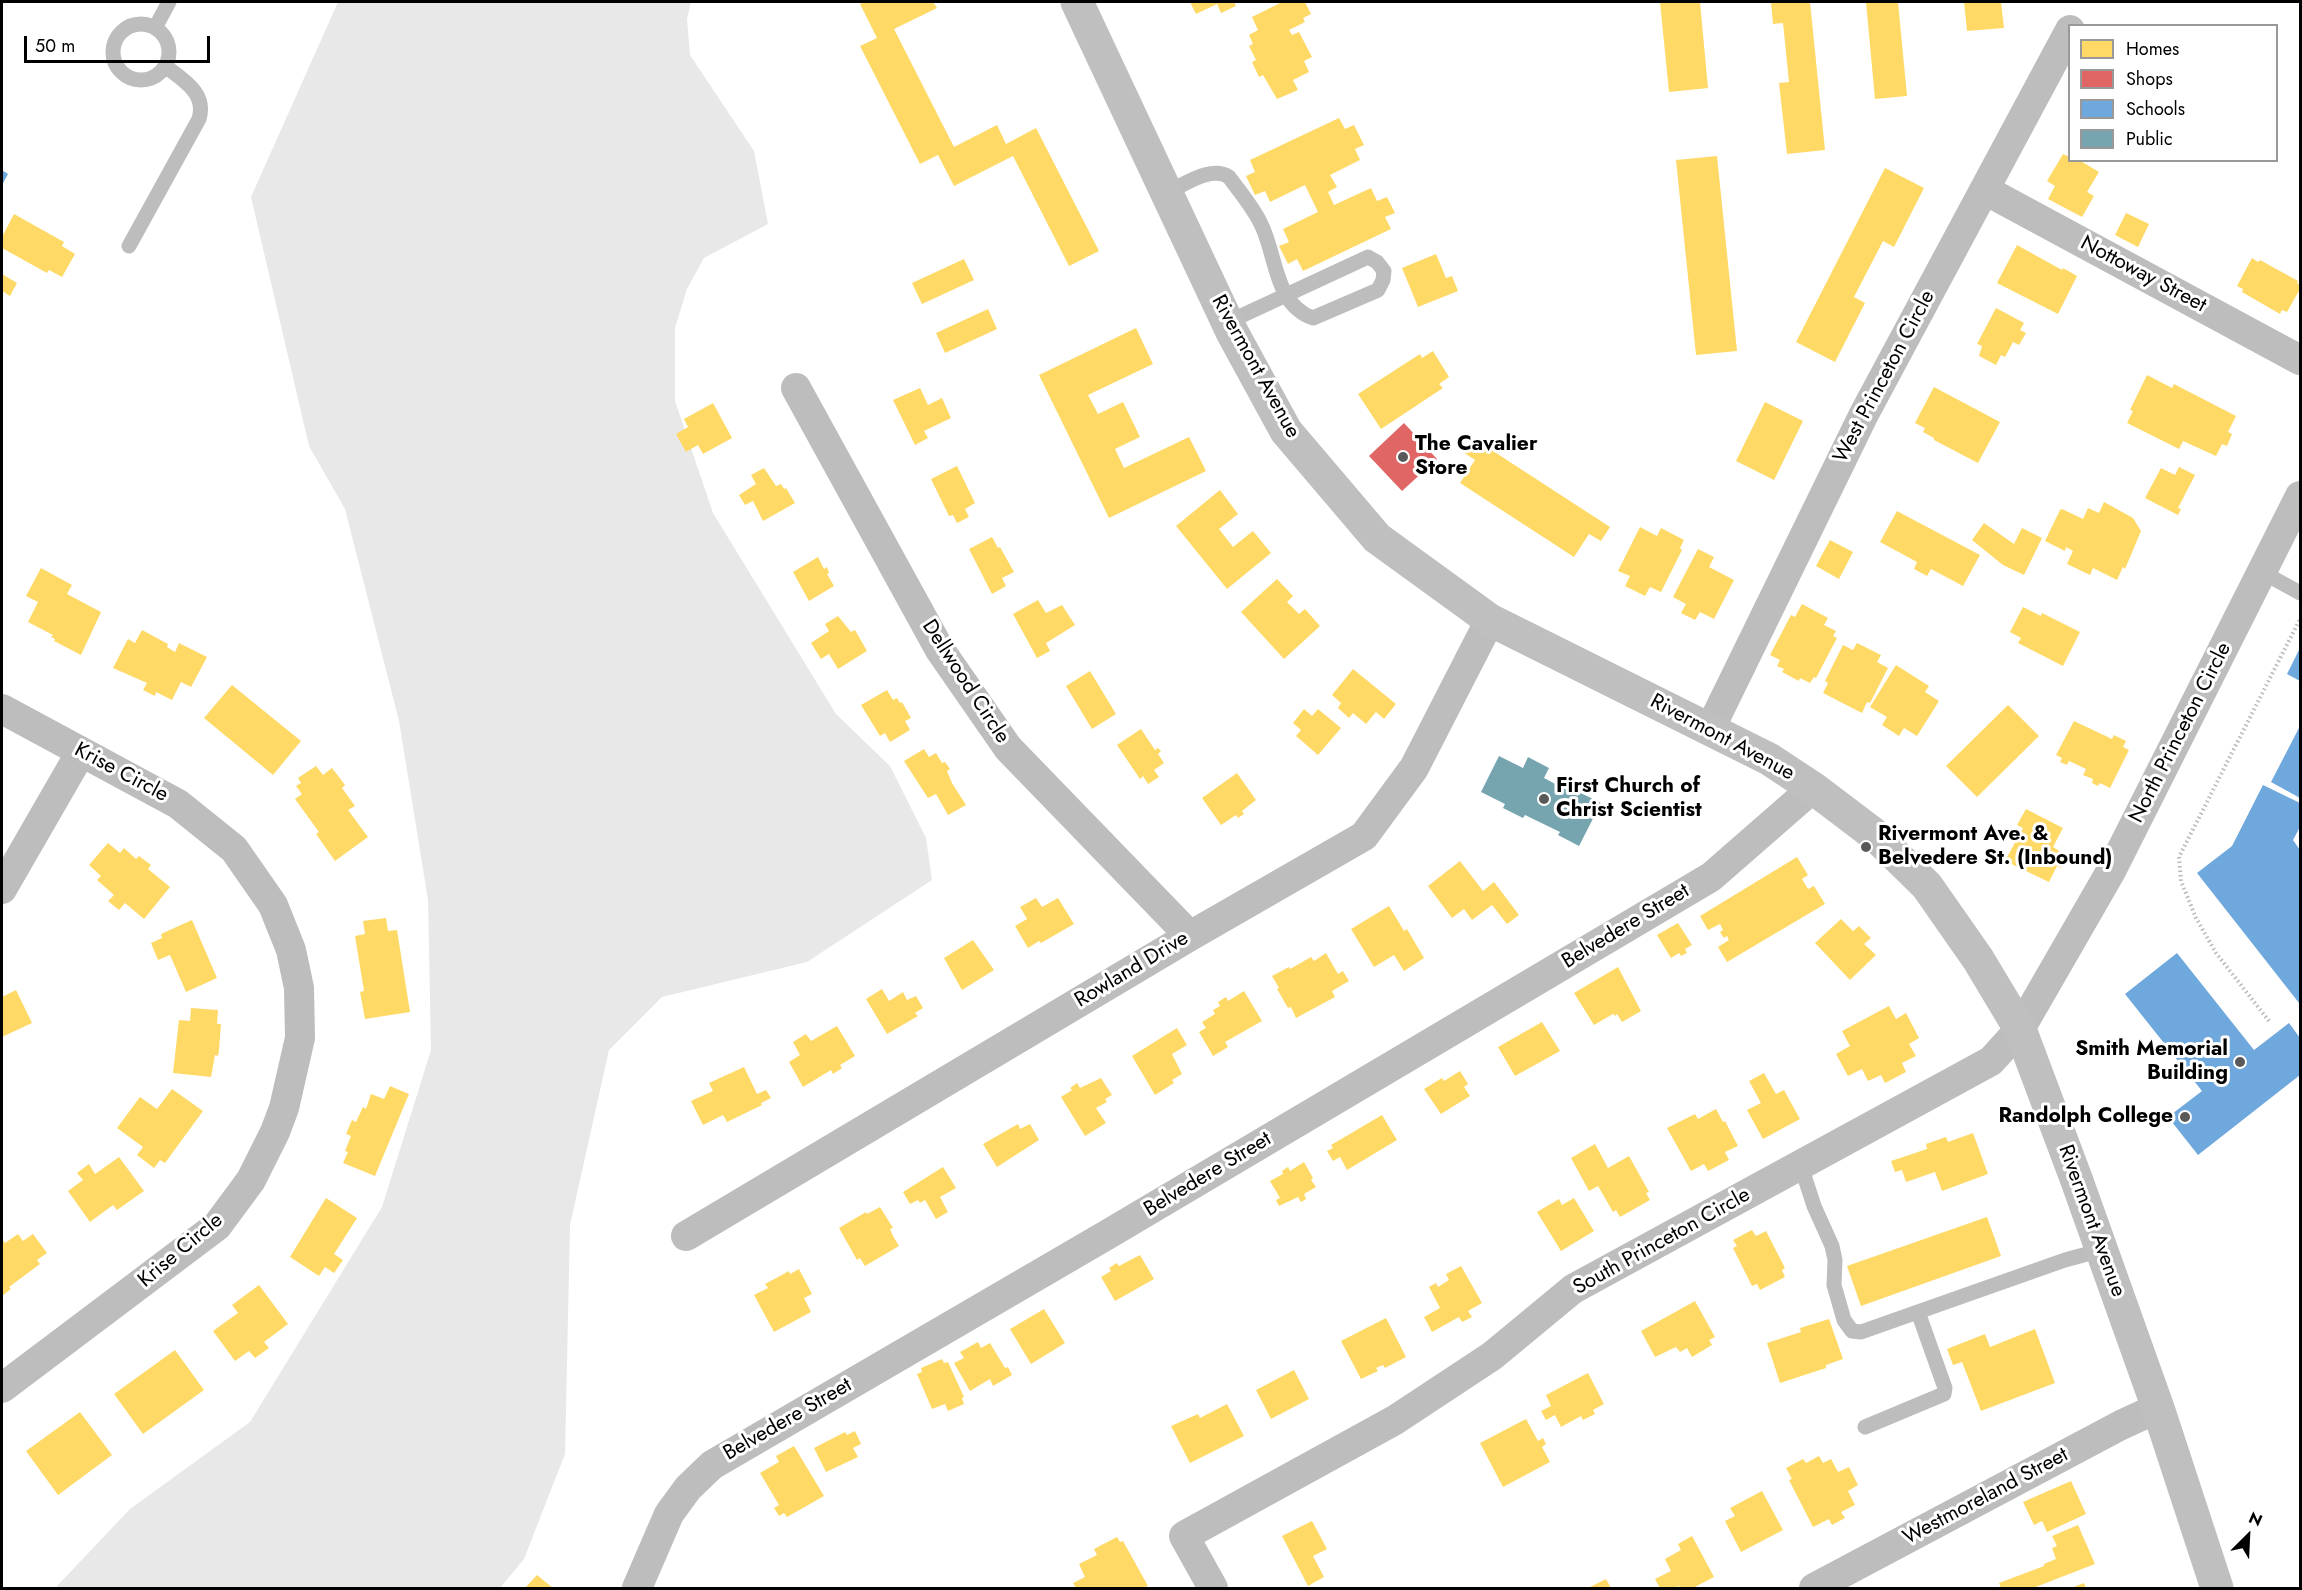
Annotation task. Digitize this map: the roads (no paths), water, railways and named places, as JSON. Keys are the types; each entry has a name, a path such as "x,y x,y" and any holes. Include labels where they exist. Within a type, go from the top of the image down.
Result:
{"main road":[{"name":"Rivermont Avenue","path":"1077,2 1228,322 1286,431 1377,538 1490,620 1769,759 1813,788 1875,835 1928,886 1978,959 2020,1029 2158,1408 2217,1588"}],"street":[{"name":"West Princeton Circle","path":"1710,729 1864,414 2068,34"},
{"name":"Nottoway Street","path":"1985,190 2301,360"},
{"name":"Dellwood Circle","path":"796,388 940,650 1008,748 1190,936"},
{"name":"North Princeton Circle","path":"2020,1029 2111,871 2299,503"},
{"name":"Rowland Drive","path":"686,1236 1190,936 1364,836 1414,768 1490,620"},
{"name":"Krise Circle","path":"2,709 178,804 234,849 273,905 291,950 299,988 300,1038 284,1108 275,1131 251,1180 217,1226 2,1388"},
{"path":"2,889 81,752"},
{"name":"Belvedere Street","path":"637,1588 669,1514 688,1488 712,1465 1115,1230 1711,877 1813,788"},
{"name":"South Princeton Circle","path":"1213,1588 1185,1536 1395,1420 1492,1356 1573,1289 1991,1061 2020,1029"},
{"name":"Westmoreland Street","path":"1814,1588 2121,1425 2158,1408"}],"lane":[{"path":"155,28 169,2"},
{"path":"145,24 155,28 168,45 169,56 165,66 158,75 148,80 127,77 119,70 114,60 113,49 117,38 124,30 134,26 145,24"},
{"path":"129,246 199,119 202,109 200,99 192,87 165,66"},
{"path":"1167,193 1212,173 1222,172 1229,177 1261,224 1286,296 1303,314 1313,318 1378,291 1384,271 1377,262 1368,257 1286,296 1228,322"},
{"path":"2262,572 2301,593"},
{"path":"1801,1166 1814,1206 1832,1246 1835,1260 1834,1285 1844,1320 1852,1331 1862,1332 2065,1260 2102,1250"},
{"path":"1865,1427 1944,1394 1945,1388 1918,1312"}],"place":[{"name":"The Cavalier Store","path":"1403,457"},
{"name":"First Church of Christ Scientist","path":"1544,799"},
{"name":"Rivermont Ave. & Belvedere St. (Inbound)","path":"1866,847"},
{"name":"Smith Memorial Building","path":"2240,1062"},
{"name":"Randolph College","path":"2185,1117"}]}
